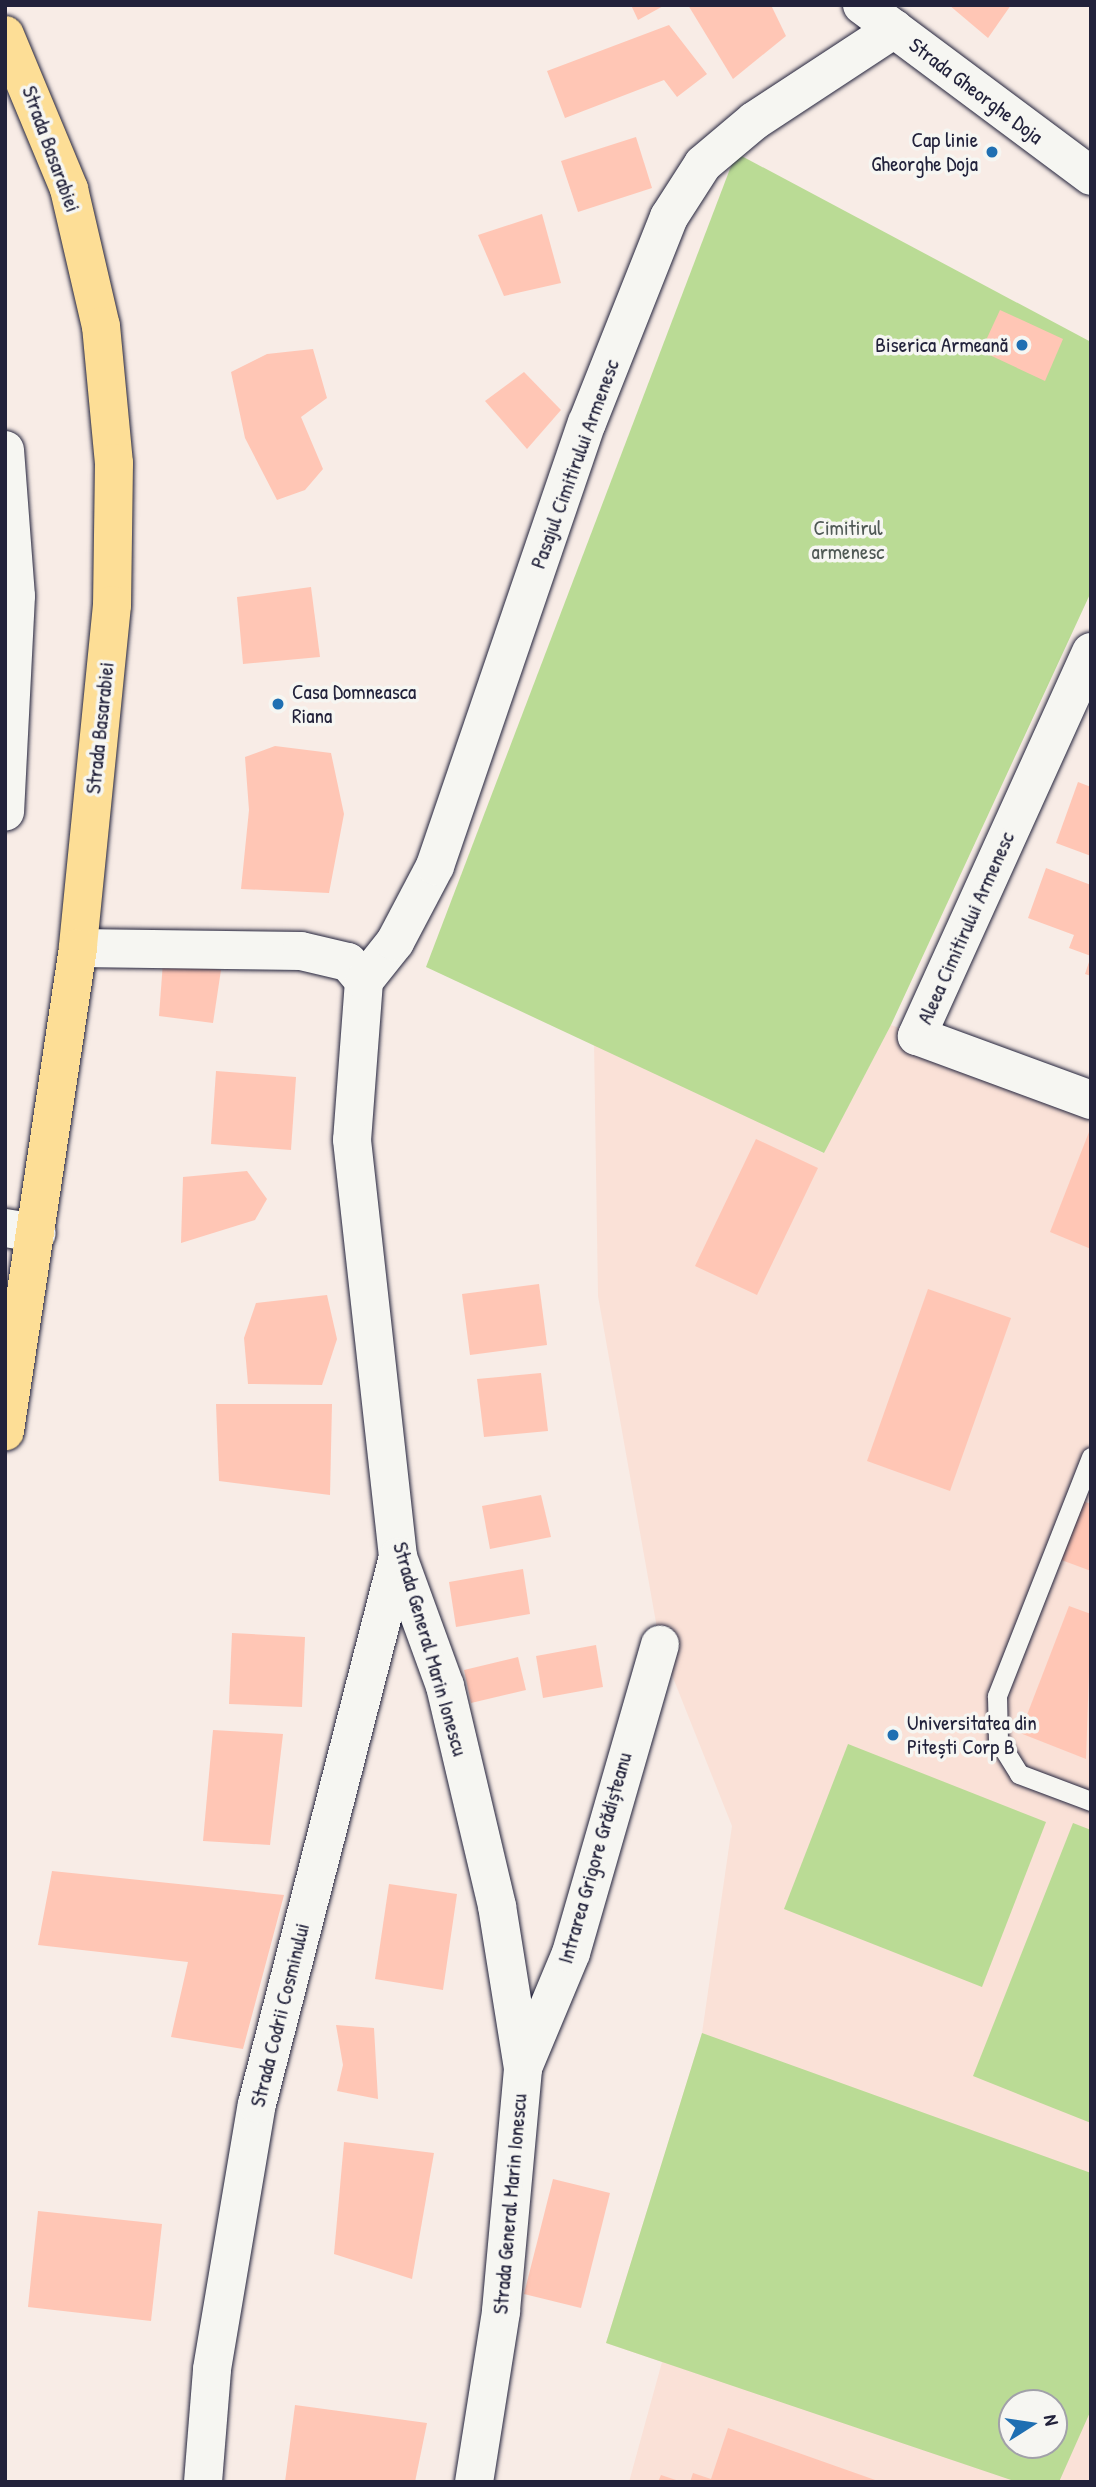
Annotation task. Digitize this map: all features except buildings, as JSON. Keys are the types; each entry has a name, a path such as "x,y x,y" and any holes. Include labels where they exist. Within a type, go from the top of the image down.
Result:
{"main road":[{"name":"Strada Basarabiei","path":"5,35 69,189 101,326 114,463 112,606 78,948 21,1230 5,1432"}],"street":[{"name":"Strada Gheorghe Doja","path":"862,5 1091,176"},
{"name":"Pasajul Cimitirului Armenesc","path":"363,981 395,942 435,866 587,423 669,217 703,164 754,121 894,29"},
{"path":"5,450 16,596 5,812"},
{"name":"Aleea Cimitirului Armenesc","path":"1091,652 917,1036 1091,1100"},
{"path":"78,948 301,951 348,962 363,981"},
{"name":"Strada General Marin Ionescu","path":"363,981 352,1140 398,1557 445,1686 497,1906 523,2069 501,2312 474,2482"},
{"name":"Strada Codrii Cosminului","path":"203,2482 212,2369 257,2104 398,1557"},
{"name":"Intrarea Grigore Grădișteanu","path":"523,2069 571,1953 660,1645"}],"lane":[{"path":"1091,1457 998,1696 998,1740 1019,1773 1091,1801"}],"shaded area":[{"name":"Universitatea din Pitești Corp B","path":"891,1025 1091,1100 1091,2482 629,2482 662,2362 606,2343 702,2033 732,1826 660,1645 598,1296 594,1042 823,1153"}],"green space":[{"name":"Cimitirul armenesc","path":"736,153 1091,342 1091,592 891,1025 824,1153 426,967"},
{"path":"848,1744 1046,1822 982,1987 784,1909"},
{"path":"1073,1823 1091,1830 1091,2123 973,2076"},
{"path":"702,2033 1091,2173 1091,2410 1059,2482 1017,2482 606,2343"}],"place":[{"name":"Cap linie Gheorghe Doja","path":"992,152"},
{"name":"Biserica Armeană","path":"1022,345"},
{"name":"Casa Domneasca Riana","path":"278,704"},
{"name":"Universitatea din Pitești Corp B","path":"893,1735"}]}
